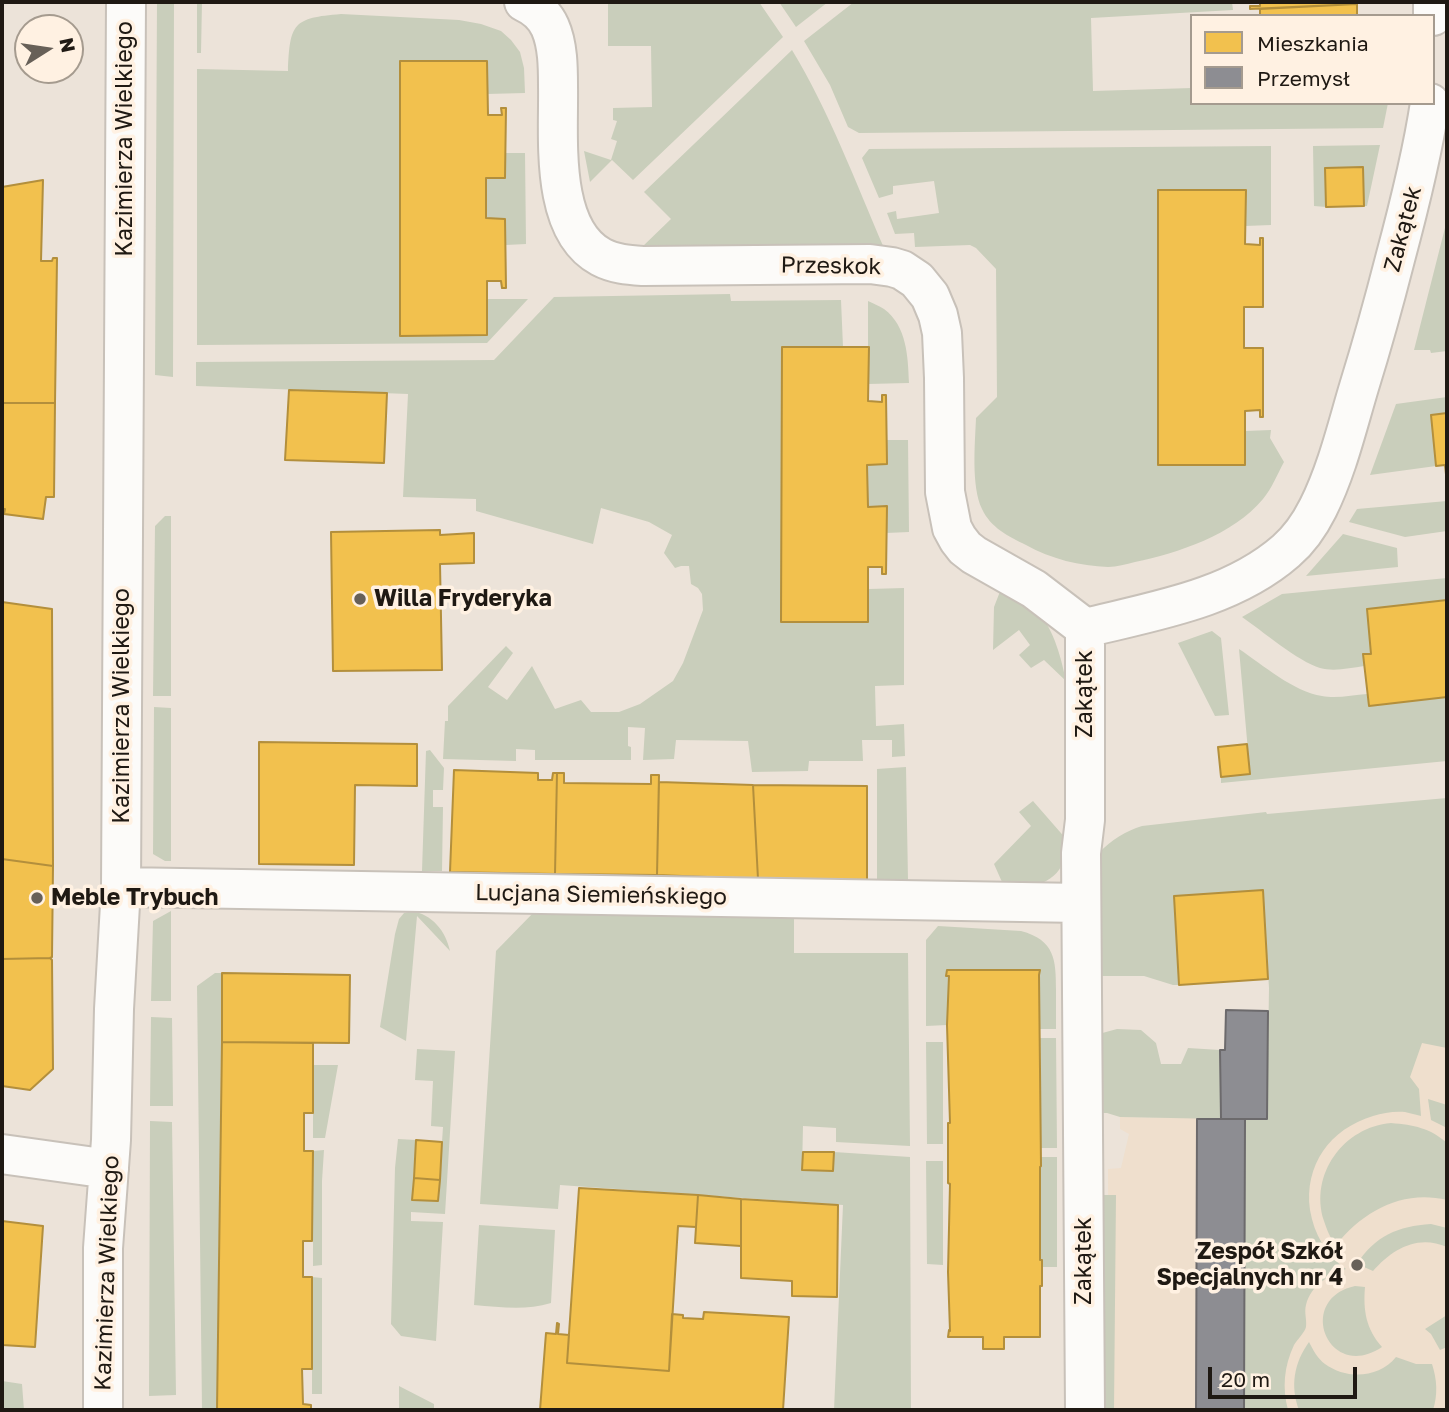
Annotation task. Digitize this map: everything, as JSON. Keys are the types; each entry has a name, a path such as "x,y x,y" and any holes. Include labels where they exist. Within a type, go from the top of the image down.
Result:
{"street":[{"name":"Kazimierza Wielkiego","path":"103,1410 103,1248 121,887 126,2"},
{"name":"Przeskok","path":"524,2 543,16 554,41 558,75 561,182 568,216 581,241 601,257 635,266 870,264 902,270 917,280 930,296 942,333 946,492 952,528 965,548 974,555 1034,589 1085,628"},
{"name":"Zakątek","path":"1085,1410 1081,853 1085,820 1085,628 1184,603 1229,587 1281,555 1298,539 1312,519 1325,494 1366,363 1415,187 1430,105"},
{"name":"Lucjana Siemieńskiego","path":"121,887 1081,903"},
{"path":"2,1154 109,1169"}],"shaded area":[{"name":"Zespół Szkół Specjalnych nr 4","path":"1447,990 1447,1410 1109,1410 1108,1169 1121,1168 1129,1134 1120,1129 1120,1117 1267,1119 1268,1011"}],"green space":[{"path":"157,2 174,2 173,377 155,375"},
{"path":"197,2 202,2 201,53 197,53"},
{"path":"608,2 759,2 783,37 633,180 612,160 590,182 584,151 611,160 617,141 611,139 617,121 613,120 613,108 652,107 651,46 608,46"},
{"path":"779,2 828,2 796,27"},
{"path":"854,2 1232,2 1233,10 1091,18 1093,91 1190,88 1190,105 1388,105 1383,128 859,133 848,127 830,85 804,41"},
{"path":"341,14 459,20 481,24 501,31 520,52 525,93 487,94 487,61 401,336 486,335 487,299 528,299 487,343 197,345 197,69 288,71 290,42 297,26 313,18"},
{"path":"792,50 830,122 884,248 642,247 671,219 644,192"},
{"path":"1380,145 1367,206 1364,206 1363,168 1326,207 1314,206 1313,146"},
{"path":"1271,146 1271,225 1245,226 1246,191 1158,191 1158,465 1244,465 1245,431 1271,430 1270,438 1284,462 1266,495 1251,512 1204,541 1152,558 1108,567 1056,558 1001,531 982,509 976,489 974,464 976,418 997,397 996,269 970,245 915,247 914,233 895,234 887,213 896,211 897,219 939,213 934,181 893,186 893,194 879,198 862,158 869,149"},
{"path":"505,153 525,153 526,244 506,245 505,219 486,218 486,178"},
{"path":"1447,220 1447,351 1431,353 1430,350 1414,350"},
{"path":"730,294 731,301 841,300 868,621 869,589 904,588 904,685 875,686 876,726 904,724 905,756 892,757 892,740 862,740 863,761 809,761 808,771 752,772 748,741 676,740 674,759 643,760 645,728 628,727 631,760 535,760 535,750 516,749 516,761 443,759 448,706 506,646 513,653 488,687 507,700 532,666 555,709 581,700 591,712 619,712 640,704 673,681 683,663 703,610 702,594 691,584 689,566 675,568 664,553 672,535 649,522 601,508 593,544 476,511 476,499 403,497 408,394 196,386 196,362 494,360 554,297"},
{"path":"868,301 892,316 902,333 907,353 909,383 868,384"},
{"path":"1447,397 1447,413 1431,415 1436,466 1370,475 1396,404"},
{"path":"887,440 908,440 909,532 886,533 886,507 868,507 867,465 887,464"},
{"path":"1447,501 1447,531 1405,537 1349,522 1357,509"},
{"path":"165,516 171,516 171,696 153,696 155,526"},
{"path":"1343,534 1397,548 1398,567 1306,576"},
{"path":"1447,578 1447,600 1367,609 1371,654 1363,655 1364,666 1331,670 1311,665 1242,617 1282,594"},
{"path":"1001,589 1030,607 1044,620 1057,646 1066,681 1044,660 1031,668 1019,655 1030,645 1019,630 993,650 994,607"},
{"path":"1212,631 1221,638 1229,715 1215,716 1178,643"},
{"path":"1239,649 1290,684 1322,696 1367,694 1369,706 1447,697 1447,761 1221,783 1221,777 1250,774"},
{"path":"154,707 171,708 171,861 165,861 153,854"},
{"path":"430,750 444,768 443,790 433,790 433,807 443,807 442,871 422,871 426,751"},
{"path":"906,767 908,880 877,879 877,769"},
{"path":"1447,798 1447,1048 1422,1043 1410,1077 1419,1089 1421,1116 1389,1112 1373,1116 1344,1130 1323,1151 1311,1178 1310,1210 1322,1243 1332,1257 1346,1269 1322,1282 1308,1298 1305,1308 1306,1327 1294,1345 1286,1369 1285,1394 1288,1410 1244,1410 1245,1119 1267,1119 1269,988 1263,890 1174,896 1179,985 1144,976 1094,976 1099,853 1119,836 1142,826 1266,812"},
{"path":"1033,801 1067,840 1064,859 1059,870 1047,880 1031,887 1006,891 994,864 1031,826 1019,812"},
{"path":"171,911 171,1001 151,1001 153,921"},
{"path":"411,911 425,916 437,925 450,951 417,916 406,1041 380,1027 399,919 404,913"},
{"path":"535,911 794,915 794,953 908,953 910,1146 836,1142 836,1128 803,1126 802,1170 833,1171 834,1152 910,1157 911,1410 834,1410 843,1205 560,1185 558,1209 480,1204 496,951"},
{"path":"938,926 1021,931 1041,940 1054,961 1056,1029 1040,1029 1040,970 947,970 947,1025 926,1026 926,940"},
{"path":"215,973 222,973 217,1410 202,1410 197,986"},
{"path":"151,1017 172,1018 173,1106 150,1106"},
{"path":"1117,1029 1141,1030 1156,1043 1161,1064 1181,1064 1188,1048 1220,1050 1221,1119 1120,1117 1095,1113 1095,1035"},
{"path":"1040,1038 1056,1038 1057,1148 1041,1148"},
{"path":"926,1042 943,1042 943,1144 927,1144"},
{"path":"417,1049 455,1051 445,1214 411,1212 411,1221 443,1222 436,1341 401,1336 391,1324 398,1139 416,1140 412,1199 438,1201 443,1127 431,1126 433,1081 415,1080"},
{"path":"313,1065 338,1065 325,1138 313,1138"},
{"path":"1428,1099 1447,1105 1447,1128 1431,1120"},
{"path":"150,1121 172,1122 176,1395 149,1396"},
{"path":"1391,1123 1421,1128 1447,1143 1447,1200 1415,1198 1385,1206 1359,1222 1336,1245 1326,1228 1321,1203 1326,1170 1345,1143 1374,1126"},
{"path":"324,1150 322,1265 313,1266 313,1151"},
{"path":"1041,1157 1057,1157 1057,1267 1041,1267"},
{"path":"926,1161 943,1161 943,1265 927,1264"},
{"path":"1097,1195 1116,1195 1114,1410 1098,1410"},
{"path":"1431,1224 1447,1228 1447,1247 1426,1242 1406,1246 1388,1256 1373,1271 1357,1264 1372,1246 1388,1234 1408,1227"},
{"path":"479,1225 555,1230 551,1303 522,1308 474,1305"},
{"path":"312,1277 322,1278 322,1394 312,1394"},
{"path":"1355,1286 1365,1287 1367,1319 1372,1333 1382,1347 1363,1355 1347,1354 1334,1347 1326,1335 1323,1321 1326,1306 1337,1294"},
{"path":"1447,1315 1447,1347 1440,1350 1425,1329"},
{"path":"1309,1342 1325,1364 1343,1373 1372,1373 1396,1357 1416,1364 1432,1364 1436,1387 1433,1410 1299,1410 1295,1375"},
{"path":"2,1381 22,1384 24,1410 2,1410"},
{"path":"399,1386 434,1404 434,1410 399,1410"}],"building: Mieszkania":[{"path":"1260,2 1357,4 1250,9 1250,6 1260,6"},
{"path":"1357,4 1357,14 1260,14 1260,9"},
{"path":"400,61 487,61 488,115 502,115 501,108 506,108 505,178 486,178 486,218 505,219 506,288 502,288 501,281 487,281 487,335 400,336"},
{"path":"1363,167 1364,206 1326,207 1325,168"},
{"path":"43,180 41,261 57,258 55,403 2,403 2,187"},
{"path":"1158,190 1246,190 1245,244 1260,245 1260,238 1263,238 1263,307 1244,307 1244,348 1263,348 1263,417 1260,417 1260,410 1245,411 1245,465 1158,465"},
{"path":"782,347 869,347 868,401 882,402 882,395 886,395 887,464 867,465 868,507 887,506 886,574 882,574 882,567 868,567 868,622 781,622"},
{"path":"289,390 387,393 384,463 285,460"},
{"path":"2,403 55,403 54,497 46,497 43,519 4,514 5,509 2,509"},
{"path":"1447,413 1447,484 1445,465 1436,466 1431,415"},
{"path":"440,530 440,535 474,533 474,563 440,564 442,670 333,671 331,532"},
{"path":"1447,600 1447,697 1369,706 1363,654 1371,654 1367,609"},
{"path":"2,602 52,609 53,866 2,859"},
{"path":"259,742 417,744 417,786 355,785 354,865 259,864"},
{"path":"1247,744 1250,774 1221,777 1218,747"},
{"path":"454,770 538,773 538,780 552,780 553,773 557,773 555,874 450,872"},
{"path":"557,773 564,773 564,783 651,784 651,775 659,775 657,875 555,874"},
{"path":"659,782 753,785 758,879 657,875"},
{"path":"753,785 867,786 867,880 758,879"},
{"path":"2,859 53,866 50,958 2,959"},
{"path":"1263,890 1268,979 1179,985 1174,896"},
{"path":"50,958 53,1069 30,1090 2,1086 2,959"},
{"path":"947,970 1040,970 1040,1337 1004,1337 1004,1349 983,1349 983,1337 948,1337 950,1123"},
{"path":"222,973 350,975 349,1043 222,1042"},
{"path":"222,1042 313,1043 313,1113 304,1113 304,1151 313,1151 312,1241 303,1241 303,1277 312,1277 312,1369 302,1369 303,1404 311,1405 311,1410 217,1410"},
{"path":"416,1140 442,1142 440,1180 414,1178"},
{"path":"803,1152 834,1152 833,1171 802,1170"},
{"path":"414,1178 440,1180 438,1201 412,1200"},
{"path":"579,1188 698,1195 696,1227 678,1226 669,1371 567,1363"},
{"path":"698,1195 741,1199 741,1246 695,1243"},
{"path":"741,1199 838,1205 837,1297 792,1296 792,1281 741,1278"},
{"path":"2,1221 43,1226 35,1347 2,1345"},
{"path":"704,1312 789,1317 783,1410 540,1410 546,1333 556,1334 557,1323 558,1334 569,1335 567,1363 669,1371 672,1314 683,1315 683,1318 703,1319"}],"building: Przemysł":[{"path":"1226,1010 1268,1011 1267,1119 1221,1119 1220,1050 1225,1050"},
{"path":"1197,1119 1245,1119 1244,1410 1196,1410"}],"place":[{"name":"Willa Fryderyka","path":"360,599"},
{"name":"Meble Trybuch","path":"37,898"},
{"name":"Zespół Szkół Specjalnych nr 4","path":"1357,1265"}]}
